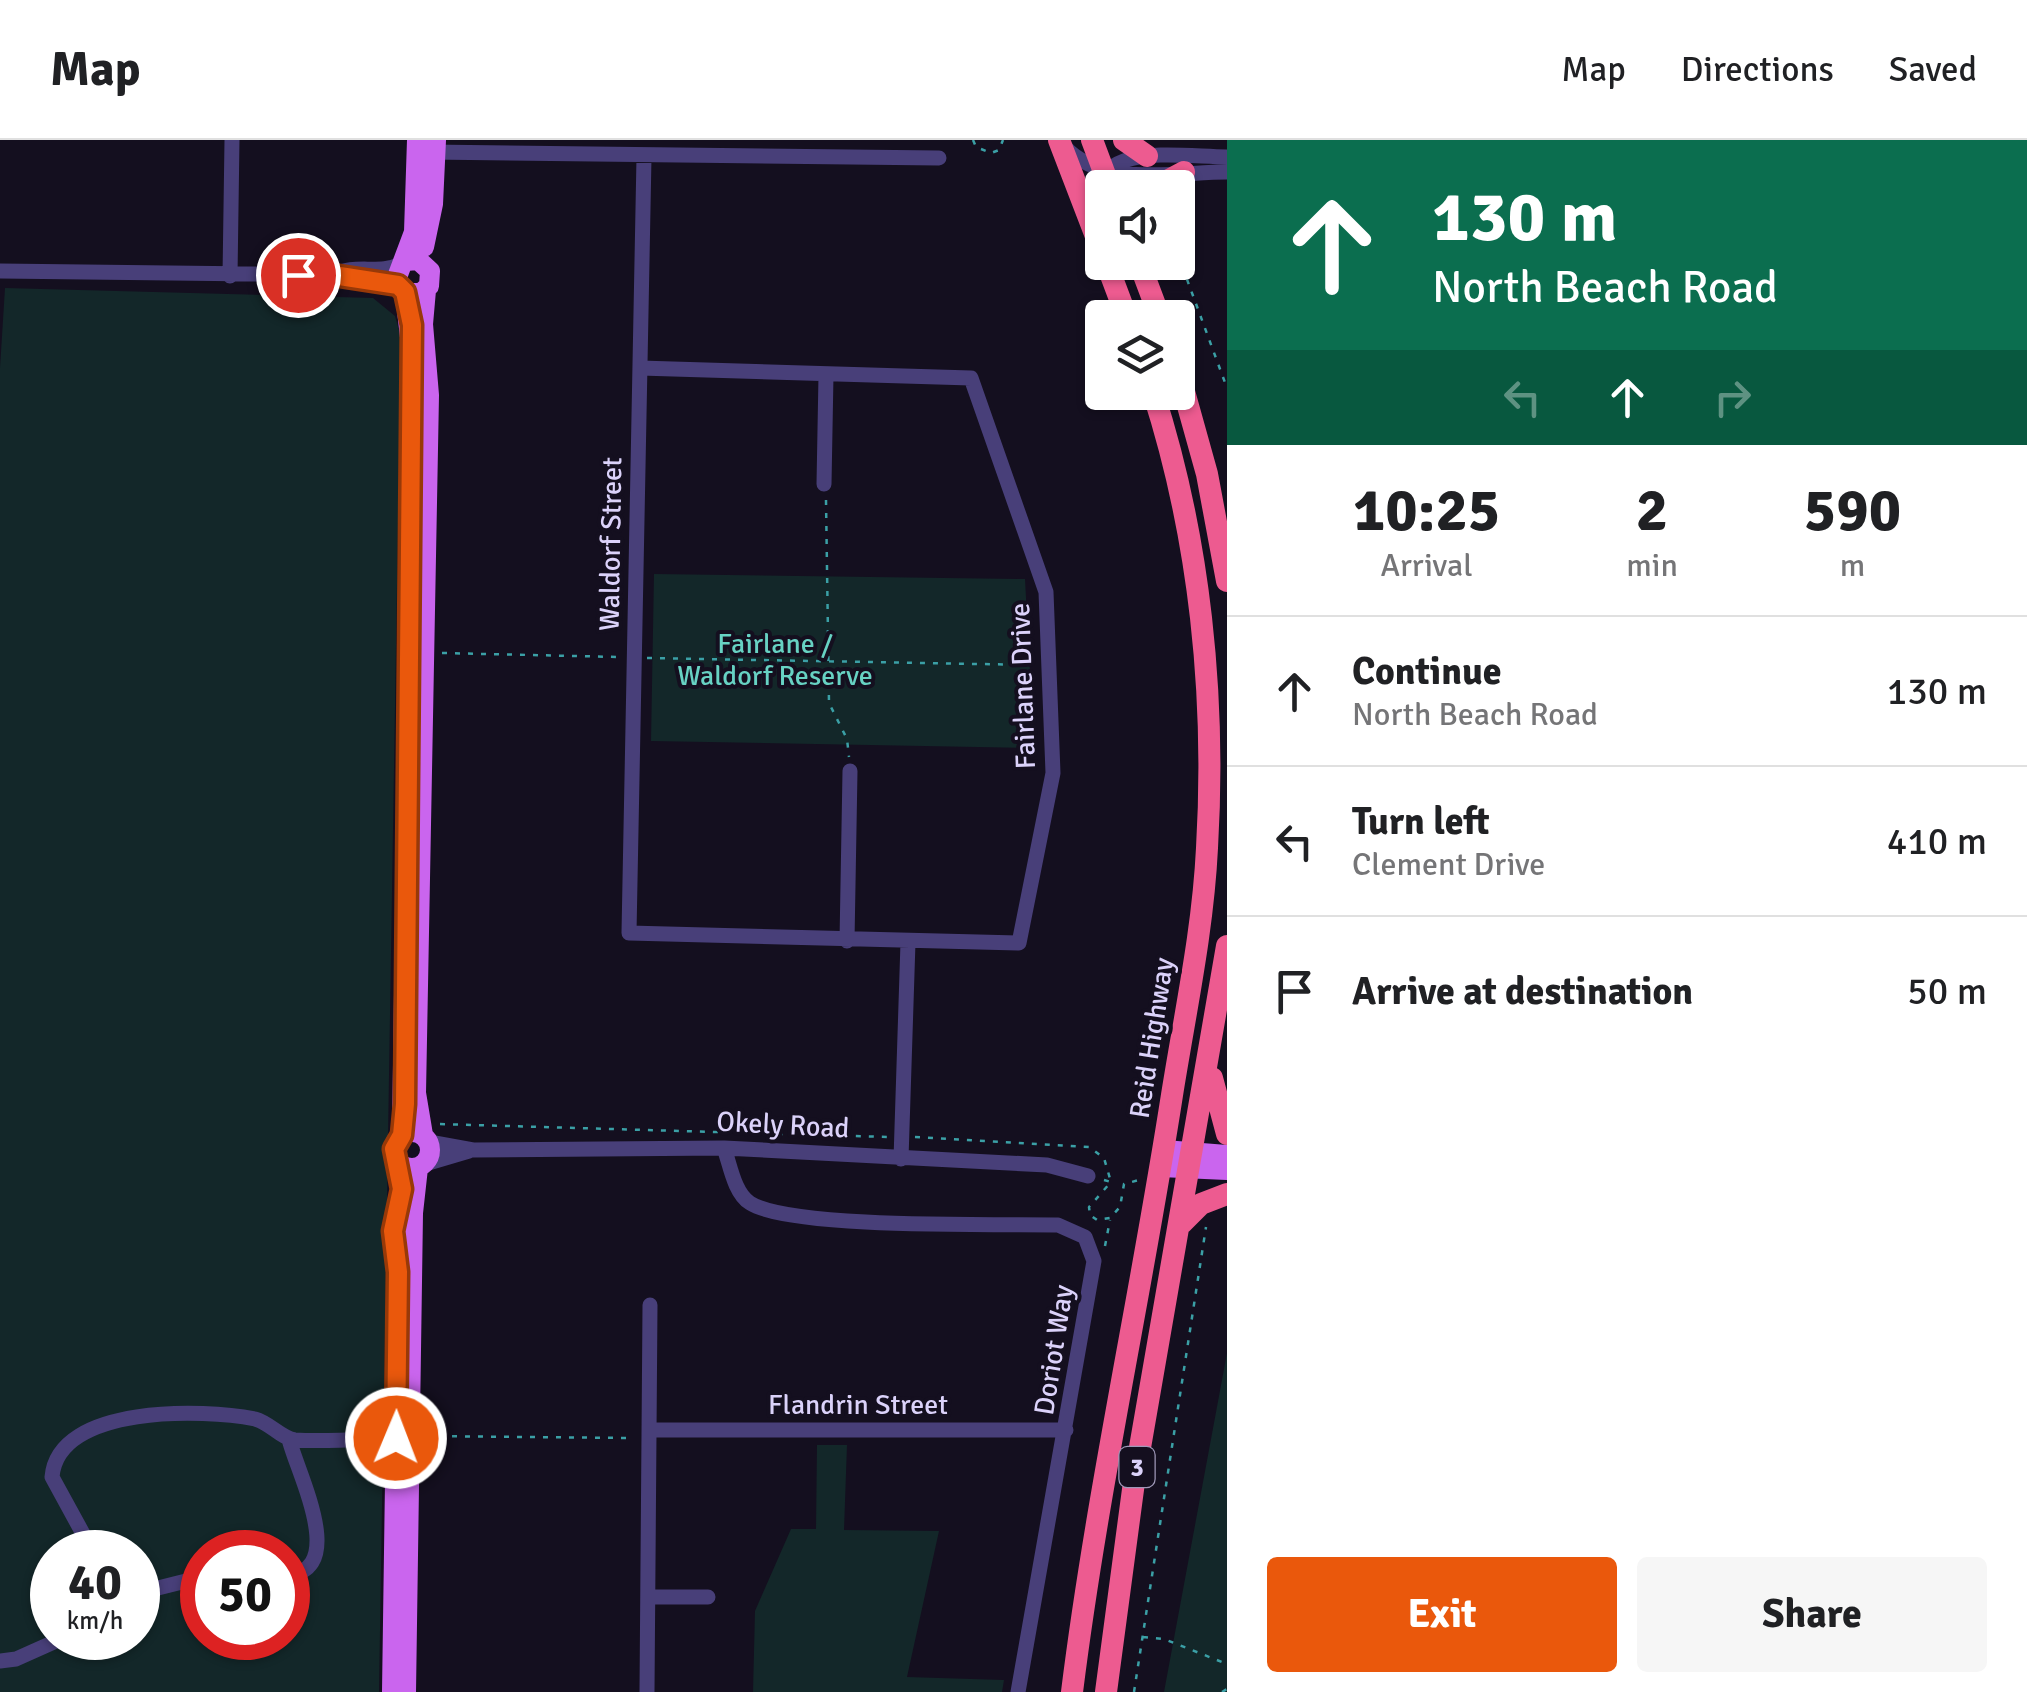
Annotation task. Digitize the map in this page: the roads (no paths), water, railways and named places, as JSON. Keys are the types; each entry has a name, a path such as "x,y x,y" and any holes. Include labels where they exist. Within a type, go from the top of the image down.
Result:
{"highway":[{"path":"1059,140 1085,207"},
{"path":"1092,140 1112,166 1146,156"},
{"name":"Reid Highway","path":"1072,1692 1094,1532 1161,1166 1201,919 1210,763 1200,610 1186,526 1157,410"},
{"path":"1189,410 1207,474 1227,581"},
{"name":"3","path":"1106,1692 1134,1482 1193,1160 1227,946"},
{"path":"1209,1065 1227,1134"},
{"path":"1182,1223 1200,1204 1227,1194"}],"main road":[{"path":"407,278 418,260 428,266 424,237 433,204 426,146"},
{"path":"392,1692 398,1272 393,1231 402,1189 414,1165 430,1154 422,1134 416,1092 429,394 423,324 407,278 426,146"},
{"path":"414,1165 394,1149 422,1134"},
{"path":"1161,1166 1227,1154"},
{"path":"1193,1160 1227,1170"},
{"path":"406,1692 414,1165"}],"street":[{"path":"230,276 232,140"},
{"path":"747,158 748,140"},
{"path":"1059,140 1083,163 1160,170"},
{"path":"426,146 644,157 940,158"},
{"path":"1146,156 1227,157"},
{"name":"Waldorf Street","path":"628,933 644,157"},
{"path":"1195,172 1227,172"},
{"path":"0,271 407,278"},
{"name":"Fairlane Drive","path":"628,933 1019,943 1053,773 1046,592 971,378 640,368"},
{"path":"824,484 826,375"},
{"path":"847,941 850,771"},
{"path":"901,1159 908,942"},
{"name":"Okely Road","path":"422,1134 473,1150"},
{"name":"Okely Road","path":"414,1165 473,1150 724,1148 1046,1164 1088,1176"},
{"name":"Doriot Way","path":"724,1148 736,1185 748,1203 797,1218 1058,1226 1086,1237 1094,1262 1018,1692"},
{"path":"647,1692 650,1305"},
{"path":"81,1530 52,1477 53,1464 76,1439 100,1427 154,1412 202,1412 260,1420 290,1440 396,1438"},
{"name":"Flandrin Street","path":"650,1434 1066,1430"},
{"path":"290,1440 311,1500 318,1538 310,1563"},
{"path":"648,1597 708,1598"},
{"path":"0,1661 30,1653"}],"park label":[{"name":"Fairlane / Waldorf Reserve","path":"775,660"}]}
